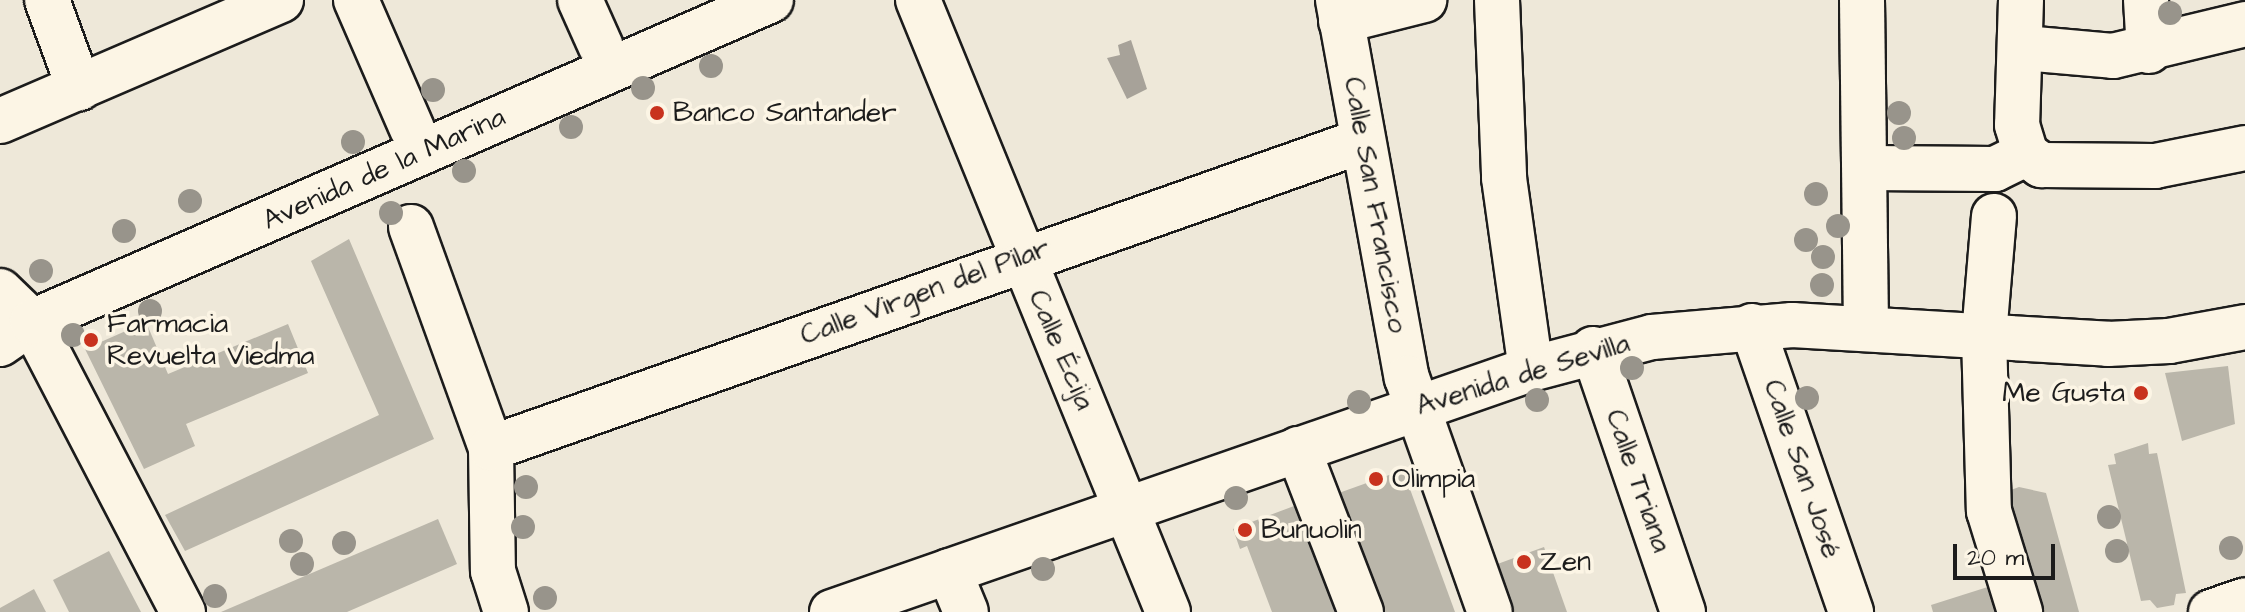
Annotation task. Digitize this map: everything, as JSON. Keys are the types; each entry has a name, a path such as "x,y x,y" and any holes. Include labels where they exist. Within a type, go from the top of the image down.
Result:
{"street":[{"path":"47,0 79,88"},
{"path":"0,121 281,0"},
{"path":"356,0 412,129"},
{"path":"580,0 601,47"},
{"name":"Avenida de la Marina","path":"9,313 412,129 709,0"},
{"name":"Avenida de la Marina","path":"9,313 771,0"},
{"name":"Calle Écija","path":"918,0 1168,612"},
{"path":"1339,10 1424,0"},
{"path":"1497,0 1504,178 1531,369"},
{"path":"1862,0 1868,171 1866,327"},
{"path":"2021,0 2024,48 2017,125 2026,154 2041,165 2080,169 2155,166 2245,148"},
{"path":"2146,0 2149,51"},
{"name":"Calle San Francisco","path":"1339,10 1407,378 1490,612"},
{"path":"2024,48 2068,55 2149,51 2245,24"},
{"name":"Calle Virgen del Pilar","path":"491,448 1022,256 1362,141"},
{"path":"1868,171 1995,169 2026,154"},
{"path":"1994,216 1984,336 1989,511 2020,612"},
{"path":"411,227 491,448 493,571 506,612"},
{"path":"9,313 183,612"},
{"name":"Avenida de Sevilla","path":"832,612 1593,349 1752,326 1866,327 2108,344 2169,341 2245,327"},
{"name":"Calle San José","path":"1752,326 1851,612"},
{"name":"Calle Triana","path":"1593,349 1683,612"},
{"path":"1298,449 1361,612"},
{"path":"949,571 966,612"},
{"path":"2211,612 2245,600"}],"shaded area":[{"path":"1131,40 1147,89 1127,99 1107,58 1120,55 1118,45"}],"building":[{"path":"349,239 434,439 185,551 165,515 379,415 311,261"},
{"path":"146,322 168,374 288,324 308,373 186,424 195,446 144,469 85,349"},
{"path":"2228,366 2235,424 2182,441 2165,373"},
{"path":"2148,443 2149,454 2157,453 2186,593 2176,594 2174,605 2157,608 2150,600 2141,601 2108,465 2116,464 2114,454"},
{"path":"1403,470 1455,612 1379,612 1336,494"},
{"path":"2019,487 2046,493 2079,612 2031,612 2000,494"},
{"path":"1302,503 1310,523 1303,526 1335,612 1272,612 1247,546 1240,549 1233,529"},
{"path":"438,519 457,564 347,612 221,612"},
{"path":"1544,547 1567,612 1500,612 1484,569"},
{"path":"109,551 141,612 69,612 53,580"},
{"path":"1994,585 2003,612 1933,612 1931,605"},
{"path":"34,589 46,612 0,612 0,608"}],"place":[{"name":"Banco Santander","path":"657,113"},
{"name":"Farmacia Revuelta Viedma","path":"91,340"},
{"name":"Me Gusta","path":"2141,393"},
{"name":"Olimpia","path":"1376,479"},
{"name":"Bunuolin","path":"1245,530"},
{"name":"Zen","path":"1524,562"}]}
